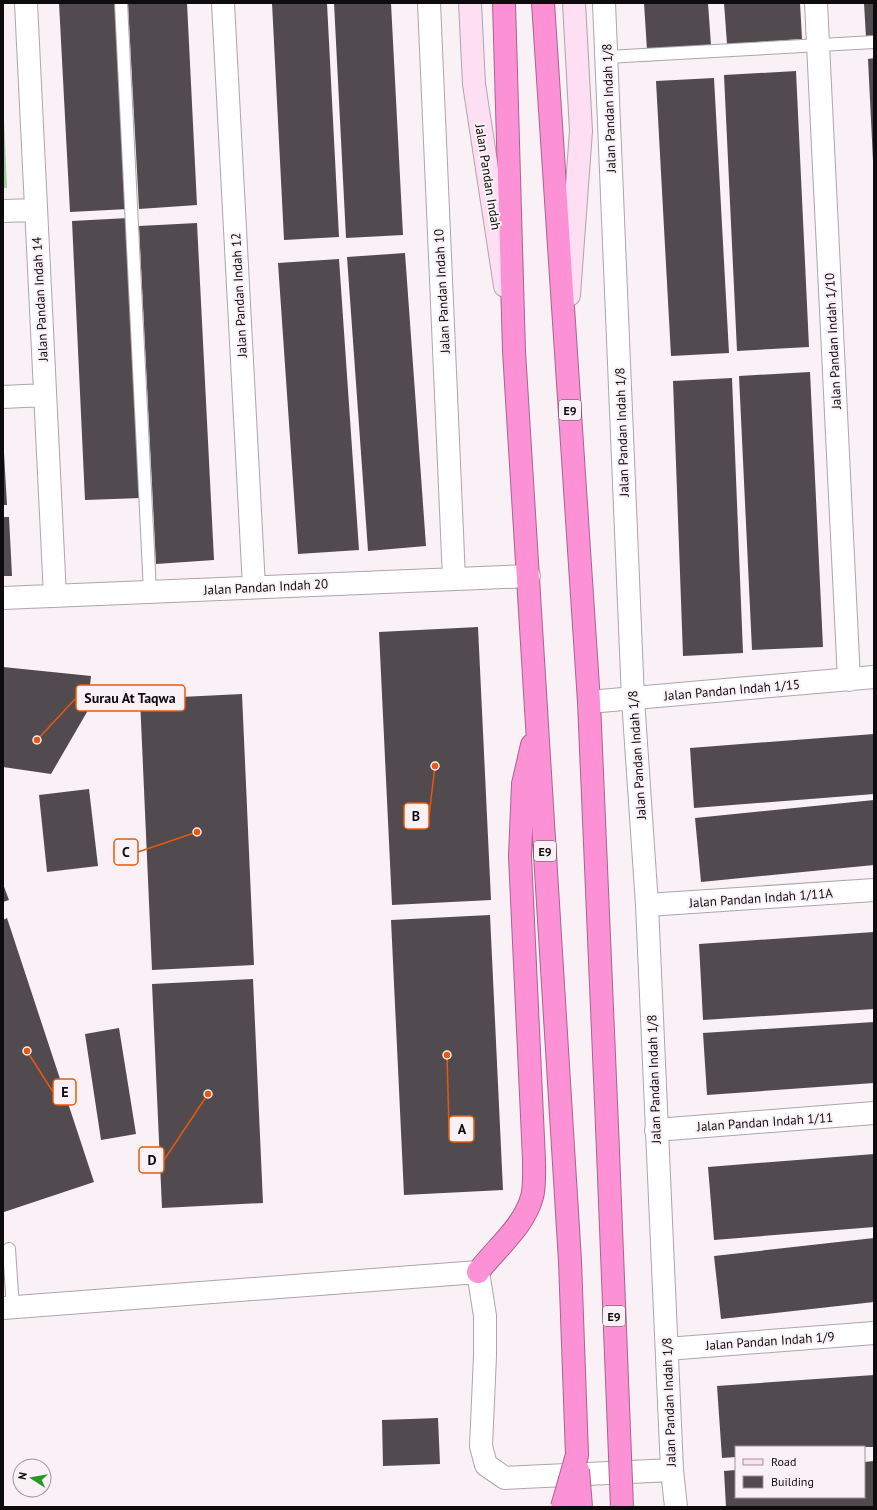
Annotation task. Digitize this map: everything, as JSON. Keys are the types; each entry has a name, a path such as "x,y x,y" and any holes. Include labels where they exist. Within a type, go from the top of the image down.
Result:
{"highway":[{"name":"E9","path":"504,3 514,351 570,1261 577,1455 581,1507"},
{"name":"E9","path":"543,3 589,702 622,1507"},
{"path":"478,1272 488,1259 504,1244 522,1221 532,1196 534,1160 520,856 523,784 538,722"},
{"path":"562,1507 577,1455"}],"main road":[{"name":"Jalan Pandan Indah","path":"470,3 474,84 514,351"},
{"path":"565,343 581,131 574,3"}],"street":[{"name":"Jalan Pandan Indah 14","path":"26,3 54,596"},
{"name":"Jalan Pandan Indah 12","path":"223,3 254,588"},
{"name":"Jalan Pandan Indah 10","path":"428,3 454,579"},
{"name":"Jalan Pandan Indah 1/8","path":"604,3 633,699 647,905 672,1470 676,1507"},
{"name":"Jalan Pandan Indah 1/10","path":"816,3 849,680"},
{"path":"3,211 36,210"},
{"path":"3,397 45,395"},
{"name":"Jalan Pandan Indah 20","path":"3,598 529,576"},
{"name":"Jalan Pandan Indah 1/15","path":"589,702 874,678"},
{"name":"Jalan Pandan Indah 1/11A","path":"647,905 874,890"},
{"name":"Jalan Pandan Indah 1/11","path":"656,1130 874,1113"},
{"path":"8,1308 478,1272 485,1316 485,1356 481,1446 486,1465 505,1478 672,1470"},
{"name":"Jalan Pandan Indah 1/9","path":"667,1349 874,1333"}],"lane":[{"path":"122,3 150,592"},
{"path":"607,57 874,42"},
{"path":"8,1308 9,1249"}],"green space":[{"path":"3,96 7,188 3,188"}],"building":[{"path":"59,3 117,3 128,209 70,212"},
{"path":"128,3 187,3 197,205 139,209"},
{"path":"272,3 327,3 339,237 284,240"},
{"path":"334,3 391,3 403,235 346,238"},
{"path":"644,3 708,3 711,45 647,50"},
{"path":"724,3 800,3 802,39 727,44"},
{"path":"864,3 874,3 874,38 866,38"},
{"path":"874,58 874,161 873,161 868,59"},
{"path":"796,71 809,347 737,351 724,75"},
{"path":"714,78 729,353 671,356 656,81"},
{"path":"128,218 141,498 85,500 72,221"},
{"path":"197,223 214,560 156,564 139,226"},
{"path":"405,253 426,546 368,551 347,257"},
{"path":"339,259 359,550 298,554 278,263"},
{"path":"810,372 823,647 752,650 739,376"},
{"path":"732,378 743,653 683,656 673,381"},
{"path":"4,453 7,505 3,505"},
{"path":"3,517 9,517 12,576 3,576"},
{"path":"478,627 491,900 392,905 379,632"},
{"path":"3,667 91,676 87,712 51,774 3,767"},
{"path":"242,694 254,965 152,970 140,699"},
{"path":"874,734 874,794 694,808 690,748"},
{"path":"89,789 98,866 47,872 39,795"},
{"path":"874,800 874,865 701,882 695,818"},
{"path":"3,884 9,900 3,902"},
{"path":"490,915 503,1190 404,1195 391,920"},
{"path":"7,918 94,1182 4,1212 3,920"},
{"path":"874,932 874,1009 703,1020 699,944"},
{"path":"253,979 263,1203 162,1208 152,984"},
{"path":"874,1022 874,1083 707,1095 703,1033"},
{"path":"119,1028 136,1134 101,1140 85,1034"},
{"path":"874,1154 874,1227 714,1240 708,1167"},
{"path":"874,1238 874,1302 721,1319 714,1256"},
{"path":"874,1375 874,1447 735,1446 735,1457 722,1458 717,1386"},
{"path":"438,1418 440,1464 383,1466 382,1420"},
{"path":"874,1461 874,1507 726,1507 724,1471 735,1470 735,1498 865,1498 865,1462"}],"place":[{"name":"Surau At Taqwa","path":"37,740"},
{"name":"B","path":"435,766"},
{"name":"C","path":"197,832"},
{"name":"E","path":"27,1051"},
{"name":"A","path":"447,1055"},
{"name":"D","path":"208,1094"}]}
